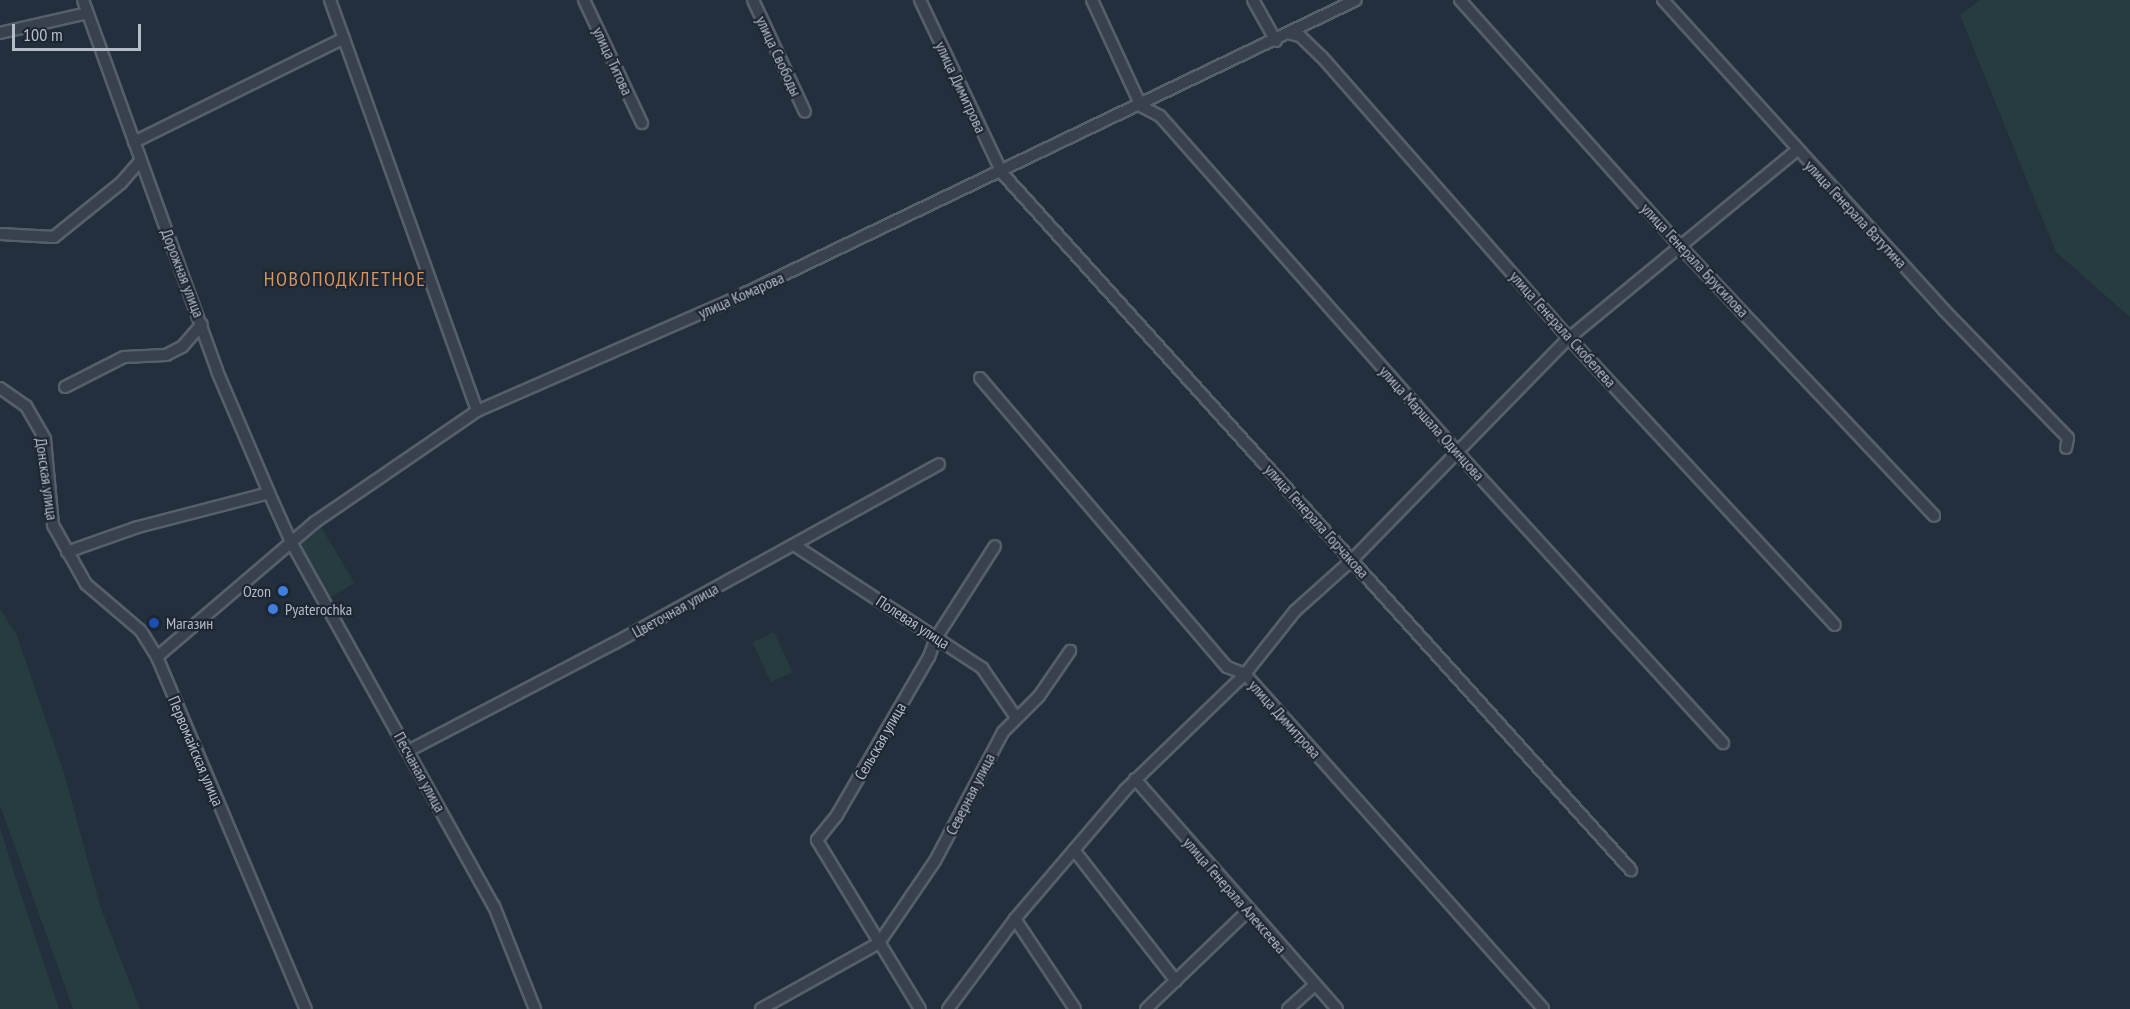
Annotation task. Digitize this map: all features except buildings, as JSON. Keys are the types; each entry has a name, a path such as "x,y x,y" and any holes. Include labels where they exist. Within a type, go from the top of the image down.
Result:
{"street":[{"name":"Дорожная улица","path":"83,0 202,324 217,371 291,542"},
{"path":"330,0 477,411"},
{"name":"улица Титова","path":"584,0 642,123"},
{"name":"улица Свободы","path":"753,0 805,112"},
{"name":"улица Димитрова","path":"920,0 1002,173"},
{"path":"1092,0 1141,106"},
{"path":"1253,0 1276,41"},
{"name":"улица Комарова","path":"291,542 477,411 731,300 1002,173 1291,34 1356,0"},
{"name":"улица Генерала Брусилова","path":"1460,0 1679,245 1934,516"},
{"name":"улица Генерала Ватутина","path":"1663,0 1797,150 2068,438 2066,447"},
{"path":"0,33 87,14"},
{"name":"улица Генерала Скобелева","path":"1291,34 1300,36 1322,57 1569,338 1835,625"},
{"path":"134,142 344,38"},
{"name":"улица Маршала Одинцова","path":"1141,106 1160,116 1458,453 1723,743"},
{"path":"948,1009 1015,919 1135,779 1182,738 1202,711 1245,674 1296,611 1352,560 1569,338 1797,150"},
{"path":"0,234 54,237 121,183 141,160"},
{"name":"улица Генерала Горчакова","path":"1002,173 1631,870"},
{"path":"65,387 124,357 166,355 182,347 202,324"},
{"name":"улица Димитрова","path":"980,378 1227,667 1245,674 1543,1009"},
{"name":"Донская улица","path":"0,388 26,406 45,440 53,525 67,552 86,584 141,631 157,657"},
{"name":"Цветочная улица","path":"408,751 794,545 939,464"},
{"path":"67,552 138,527 269,493"},
{"path":"157,657 291,542"},
{"name":"Песчаная улица","path":"291,542 494,906 536,1009"},
{"name":"Полевая улица","path":"794,545 986,673 1015,717"},
{"name":"Сельская улица","path":"879,943 817,840 837,815 929,657 936,638 995,546"},
{"name":"Северная улица","path":"879,943 936,861 984,765 1015,717 1039,696 1070,651"},
{"name":"Первомайская улица","path":"157,657 306,1009"},
{"name":"улица Генерала Алексеева","path":"1135,779 1337,1009"},
{"path":"1074,850 1176,981"},
{"path":"1146,1009 1249,910"},
{"path":"1015,919 1075,1009"},
{"path":"761,1009 879,943 920,1009"},
{"path":"1288,1009 1315,985"}],"green space":[{"path":"1980,0 2130,0 2130,317 2056,252 1960,15"},
{"path":"321,527 354,583 330,597 297,541"},
{"path":"0,609 17,636 64,773 100,906 140,1009 73,1009 0,805"},
{"path":"774,632 793,672 771,682 752,642"},
{"path":"0,828 19,888 59,1009 0,1009"}],"place":[{"name":"Ozon","path":"283,591"},
{"name":"Pyaterochka","path":"273,609"},
{"name":"Магазин","path":"154,623"}],"district":[{"name":"НОВОПОДКЛЕТНОЕ","path":"345,279"}]}
